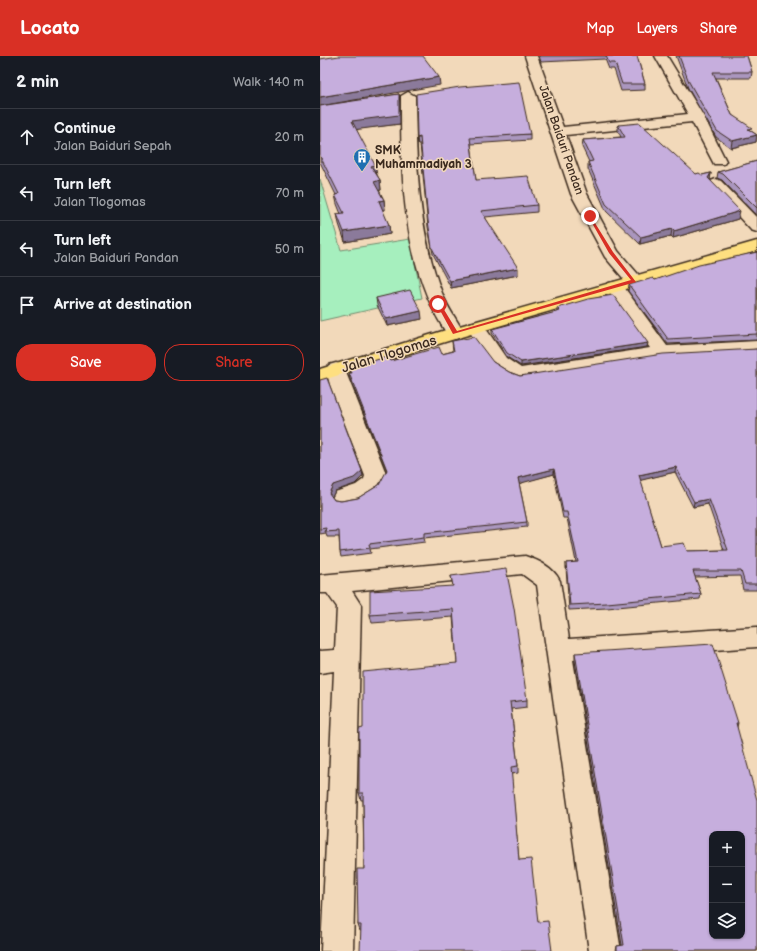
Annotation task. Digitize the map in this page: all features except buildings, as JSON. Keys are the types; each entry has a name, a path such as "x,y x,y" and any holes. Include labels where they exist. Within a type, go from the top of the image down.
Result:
{"main road":[{"name":"Jalan Tlogomas","path":"328,372 455,333 757,246"}],"street":[{"name":"Jalan Baiduri Pandan","path":"531,56 533,81 559,132 579,194 611,253 635,281"},
{"path":"661,56 697,117 719,161"},
{"path":"424,93 401,97 419,232 431,287 438,304 455,333"},
{"path":"559,132 697,117"},
{"path":"716,184 757,227"},
{"path":"615,287 662,352"},
{"path":"476,328 501,364 508,370 520,374 662,352 757,347"},
{"path":"328,372 340,385 376,476 375,483 372,486 343,498"},
{"path":"327,584 525,565 540,572 548,581 605,951"},
{"path":"337,951 349,605 376,580"},
{"path":"327,584 349,605"},
{"path":"559,650 757,637"},
{"path":"320,662 348,660"}],"green space":[{"path":"320,179 341,250 410,239 422,298 320,321"}],"place":[{"name":"SMK Muhammadiyah 3","path":"362,172"}],"route":[{"path":"438,304 455,333 635,281 611,253 590,216"}]}
